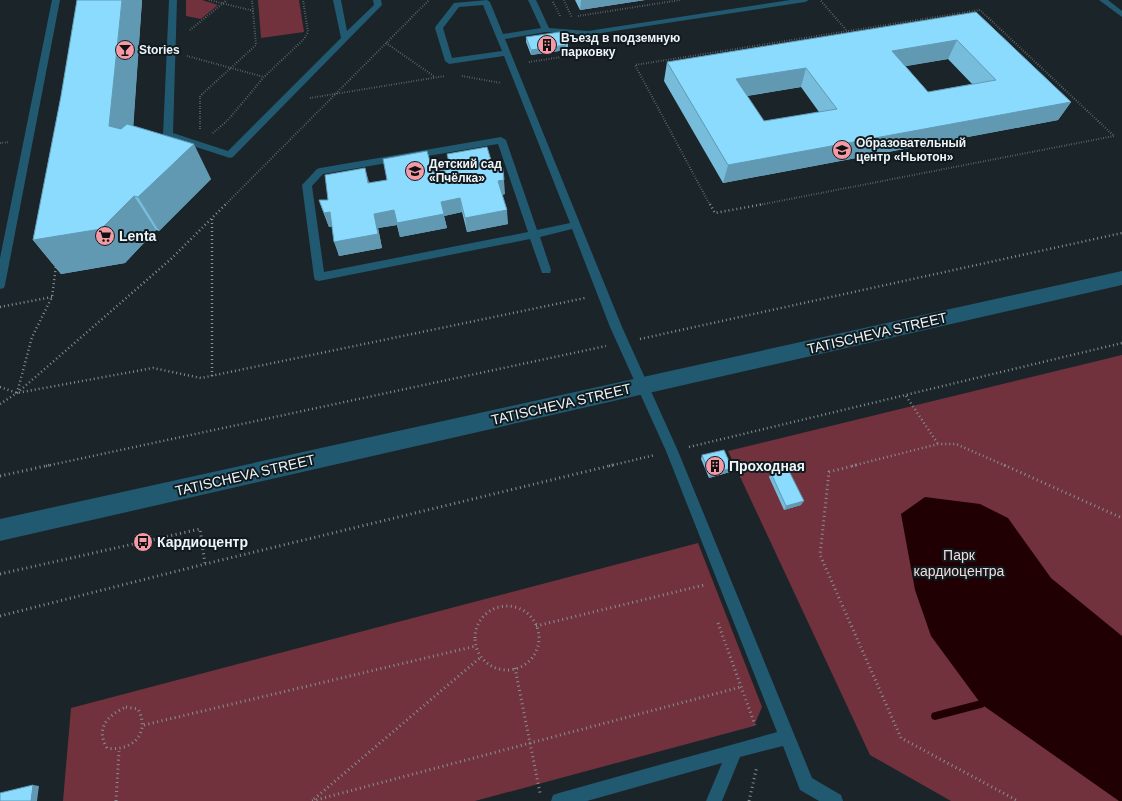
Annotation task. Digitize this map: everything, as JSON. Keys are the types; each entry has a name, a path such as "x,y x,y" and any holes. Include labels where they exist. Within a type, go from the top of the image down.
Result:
{"street":[{"name":"TATISCHEVA STREET","path":"0,530 1122,278"}],"lane":[{"path":"0,285 56,0"},
{"path":"173,0 168,136 230,155 378,5 377,0"},
{"path":"337,0 345,39"},
{"path":"532,0 546,30"},
{"path":"500,37 546,30 588,33 805,0"},
{"path":"1103,0 1122,15"},
{"path":"507,53 449,61 439,28 457,5 486,2 507,53 576,225 603,294 642,386 672,451 806,784 835,801"},
{"path":"546,270 534,235 501,140 320,170 307,185 319,277 534,235 576,225"},
{"path":"559,801 787,737"},
{"path":"714,801 735,751"}],"path":[{"path":"209,0 254,11"},
{"path":"188,31 227,0"},
{"path":"210,136 200,134 200,96 256,45 252,0"},
{"path":"201,146 228,120 264,77 304,39 308,32 303,0"},
{"path":"0,404 16,393 171,259 430,0"},
{"path":"820,0 847,31"},
{"path":"980,10 1114,136 715,213 635,65 847,31 980,10"},
{"path":"386,43 436,77"},
{"path":"181,54 264,77"},
{"path":"462,76 508,85"},
{"path":"212,218 212,376"},
{"path":"0,476 1122,233"},
{"path":"16,393 32,337 52,298 56,266"},
{"path":"0,387 16,393 152,368 201,378 603,294"},
{"path":"0,307 52,298"},
{"path":"0,616 205,564 1122,343"},
{"path":"906,396 938,444"},
{"path":"1018,801 901,738 820,555 829,472 938,444 956,444 1122,518"},
{"path":"0,574 200,529 205,564"},
{"path":"702,578 707,592"},
{"path":"536,626 704,585"},
{"path":"504,605 516,606 527,612 535,621 536,626 538,633 538,646 531,657 521,666 509,670 496,669 485,663 476,646 476,628 482,617 492,609 504,605"},
{"path":"717,621 762,744 749,801"},
{"path":"144,725 476,646"},
{"path":"312,801 481,657"},
{"path":"515,668 542,801"},
{"path":"312,801 741,688"},
{"path":"126,707 138,709 142,713 144,725 138,739 119,751 107,748 104,744 102,732 108,718 120,709 126,707"},
{"path":"116,801 119,751"}],"green space":[{"path":"186,0 202,0 218,5 201,19 186,16"},
{"path":"258,0 299,0 304,32 261,38"},
{"name":"Парк кардиоцентра","path":"1122,355 1122,801 951,801 870,755 728,451"},
{"path":"698,543 762,707 754,726 475,801 63,801 71,708"}],"shaded area":[{"path":"925,497 980,504 1008,518 1051,578 1122,636 1122,801 1119,801 981,704 931,636 915,590 901,514"}],"building":[{"path":"77,0 122,0 109,126 121,129 127,124 194,144 138,197 134,196 101,229 33,240 61,96"},
{"path":"976,12 1071,102 728,165 667,62","holes":["957,40 996,80 928,92 892,51","806,68 837,109 764,121 736,79"]},
{"name":"Въезд в подземную парковку","path":"560,32 561,34 564,34 568,42 564,43 566,45 531,50 526,37"},
{"path":"487,147 494,170 503,168 504,180 498,181 507,210 465,218 460,198 441,202 444,214 397,223 394,210 374,214 378,234 334,242 330,212 324,213 319,200 328,200 325,175 365,168 368,183 387,180 383,159 427,151 433,172 451,169 447,154"},
{"name":"Проходная","path":"724,450 732,468 710,474 702,455"},
{"path":"788,469 804,501 786,506 771,473"},
{"path":"33,785 31,801 0,801 0,793"}],"waterway":[{"path":"935,716 981,704"}],"place":[{"name":"Въезд в подземную парковку","path":"547,45"},
{"name":"Stories","path":"125,50"},
{"name":"Образовательный центр «Ньютон»","path":"842,150"},
{"name":"Детский сад «Пчёлка»","path":"415,171"},
{"name":"Lenta","path":"105,236"},
{"name":"Проходная","path":"715,466"},
{"name":"Кардиоцентр","path":"143,542"}]}
